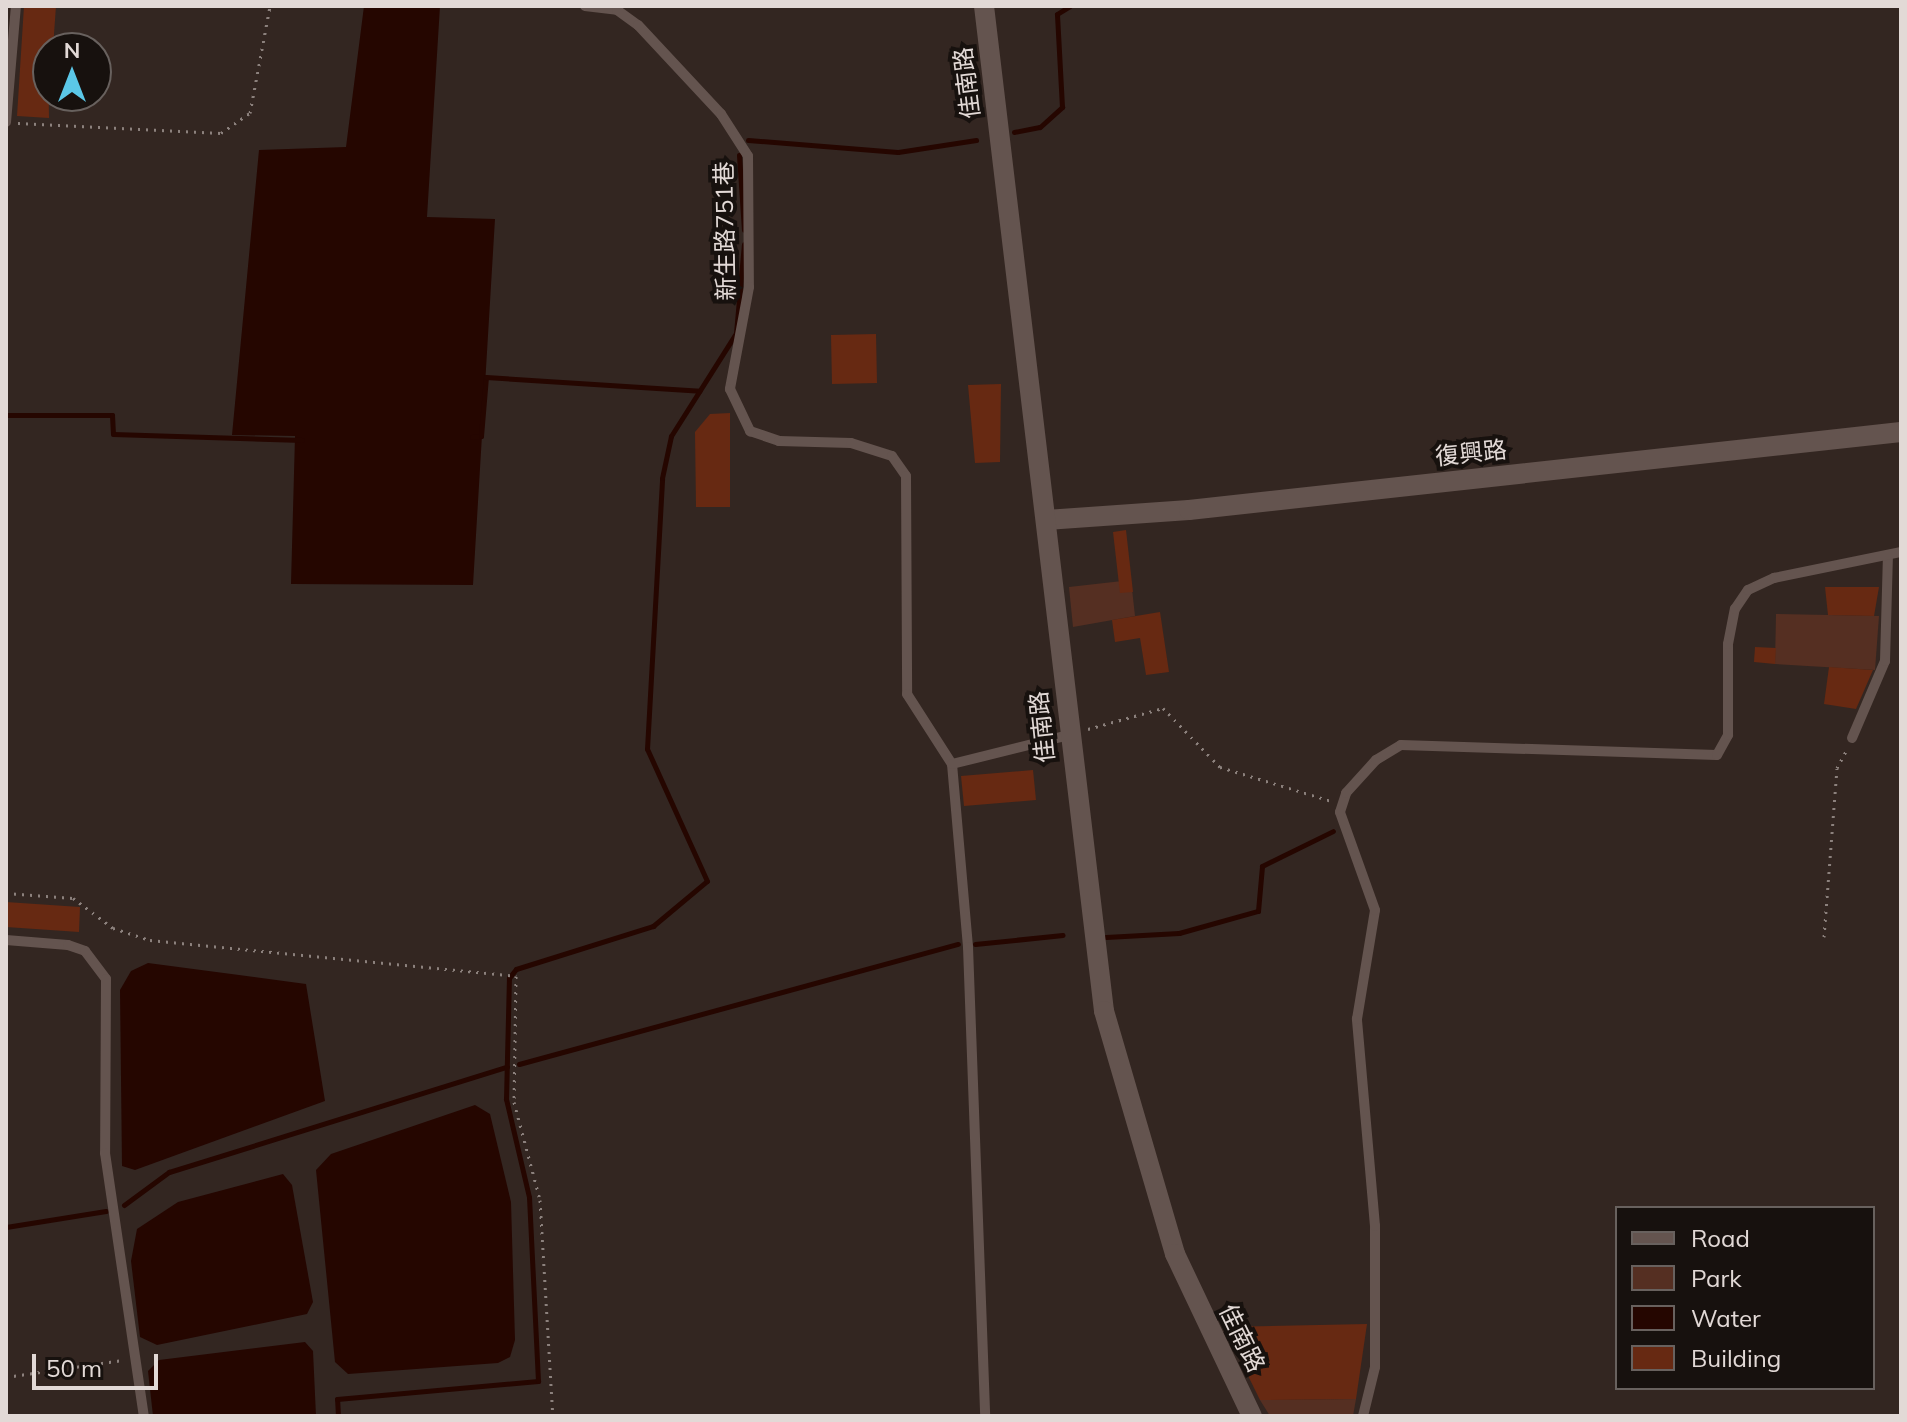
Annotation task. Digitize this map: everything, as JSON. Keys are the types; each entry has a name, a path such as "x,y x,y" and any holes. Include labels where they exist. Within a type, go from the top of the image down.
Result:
{"street":[{"name":"佳南路","path":"984,6 1046,520 1089,925 1127,1106 1175,1254 1252,1416"},
{"name":"復興路","path":"1046,520 1189,510 1901,432"}],"lane":[{"path":"8,122 16,6"},
{"name":"新生路751巷","path":"585,6 617,10 638,25 721,114 748,156 749,287 730,389 750,431 779,441 851,443 892,456 906,476 907,694 952,764"},
{"path":"1363,1416 1375,1367 1375,1226 1357,1019 1375,910 1361,860 1346,833 1343,803 1376,760 1401,745 1717,755 1728,735 1728,644 1735,609 1748,590 1774,578 1901,552"},
{"path":"1852,738 1885,661 1888,555"},
{"path":"985,1416 968,947 952,764 1069,735"},
{"path":"6,940 51,941 85,951 106,979 105,1153 144,1416"}],"path":[{"path":"8,122 221,133 250,113 270,6"},
{"path":"1069,735 1163,708 1220,767 1343,803"},
{"path":"1824,937 1837,768 1852,738"},
{"path":"6,893 73,898 113,928 150,940 359,964 507,971 516,976 514,1102 540,1200 553,1416"},
{"path":"6,1377 135,1358"}],"green space":[{"path":"1131,580 1135,616 1073,627 1069,587"},
{"path":"1776,614 1879,616 1875,670 1775,664"},
{"path":"1356,1399 1353,1416 1270,1416 1260,1400"}],"water":[{"path":"364,6 440,6 427,217 495,219 473,585 291,584 295,436 232,435 259,150 346,147"},
{"path":"148,963 306,984 325,1101 135,1170 122,1166 120,990 131,971"},
{"path":"475,1105 490,1114 511,1202 515,1340 510,1357 498,1363 348,1374 335,1362 316,1170 331,1154"},
{"path":"283,1174 292,1185 313,1302 307,1314 157,1345 140,1337 131,1261 137,1229 178,1202"},
{"path":"305,1342 313,1351 316,1416 153,1416 148,1371 159,1360"}],"building":[{"path":"24,6 56,6 54,32 32,32 32,112 49,112 49,118 17,116"},
{"path":"876,334 877,383 832,384 831,335"},
{"path":"1001,384 1000,462 975,463 968,385"},
{"path":"730,413 730,507 696,507 695,432 710,414"},
{"path":"1126,530 1133,592 1120,593 1113,532"},
{"path":"1825,587 1879,587 1874,616 1828,615"},
{"path":"1160,612 1169,672 1146,675 1140,638 1115,642 1112,620"},
{"path":"1755,647 1776,648 1775,664 1754,662"},
{"path":"1829,667 1873,670 1856,709 1824,704"},
{"path":"1033,770 1036,800 964,806 961,776"},
{"path":"6,902 80,907 79,932 6,927"},
{"path":"1367,1324 1356,1399 1260,1400 1224,1327"}],"waterway":[{"path":"1014,132 1040,127 1062,107 1057,14 1070,6"},
{"path":"748,140 898,152 976,140"},
{"path":"739,155 744,230"},
{"path":"338,1416 337,1399 538,1381 529,1197 506,1099 509,978 516,969 653,926 707,881 647,749 662,478 671,436 736,333 744,244"},
{"path":"472,437 481,436 486,377 700,391"},
{"path":"6,415 112,415 113,434 302,440"},
{"path":"1106,937 1179,933 1258,911 1262,866 1333,831"},
{"path":"975,944 1063,935"},
{"path":"519,1064 958,944"},
{"path":"124,1205 169,1172 507,1067"},
{"path":"6,1227 106,1211"}]}
